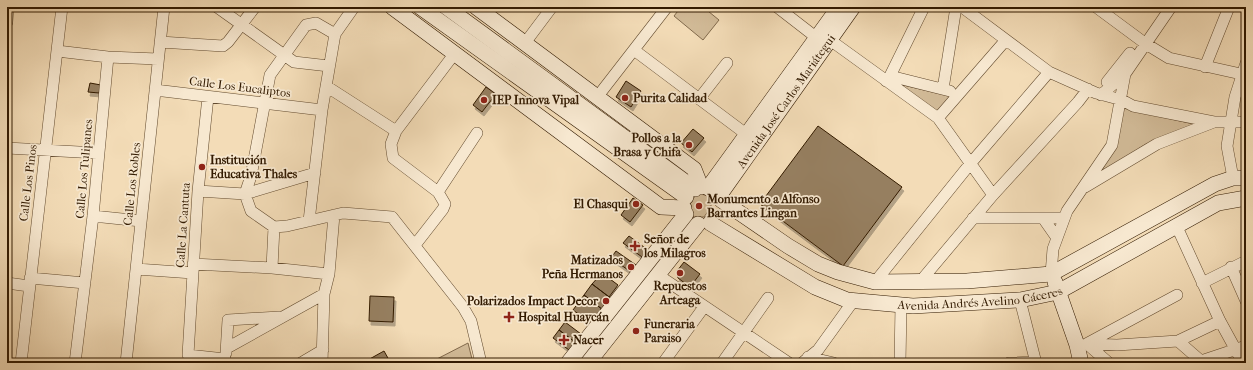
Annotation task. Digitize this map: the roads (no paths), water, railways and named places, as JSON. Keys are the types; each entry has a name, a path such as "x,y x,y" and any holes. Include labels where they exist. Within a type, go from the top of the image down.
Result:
{"street":[{"path":"7,22 8,7"},
{"name":"Calle Los Pinos","path":"21,363 62,7"},
{"name":"Calle Los Robles","path":"126,363 164,7"},
{"path":"217,7 294,62 329,66"},
{"path":"160,42 223,46 242,25 255,7"},
{"path":"310,221 322,110 335,34 354,7"},
{"path":"392,7 661,207 700,197 721,210 719,215 704,223 658,275 588,363"},
{"name":"Avenida Andrés Avelino Cáceres","path":"420,7 700,197 818,264 838,272 875,282 967,282 1051,274 1215,184 1239,178"},
{"name":"Avenida Andrés Avelino Cáceres","path":"446,7 700,197"},
{"path":"476,7 598,96 694,169 700,197"},
{"path":"525,43 552,7"},
{"path":"598,96 668,7"},
{"path":"777,7 823,39 888,78 938,118 993,195"},
{"name":"Avenida José Carlos Mariátegui","path":"568,363 823,39 839,7"},
{"name":"Avenida José Carlos Mariátegui","path":"700,197 746,134 823,39 853,7"},
{"path":"888,78 924,7"},
{"path":"943,89 956,7"},
{"path":"962,7 1049,72 1095,92 1122,100 1133,106 1214,122 1246,122"},
{"path":"1097,7 1143,42 1169,58 1241,74"},
{"path":"1081,363 1082,344 1051,274 1053,249 1064,218 1081,189 1112,145 1122,100 1125,74 1162,7"},
{"path":"1095,92 1143,42 1171,7"},
{"path":"1205,67 1229,7"},
{"path":"335,34 316,23 306,25 285,56 270,74 251,176 245,194 251,211 274,227 344,213 392,217 463,306 470,321 481,363"},
{"path":"938,118 1006,41"},
{"path":"634,50 746,134"},
{"path":"57,51 108,57 158,59"},
{"path":"415,245 443,209 445,204 438,192 393,158 391,144 396,131 455,53"},
{"name":"Calle Los Tulipanes","path":"75,363 93,216 108,57"},
{"path":"699,99 727,63"},
{"path":"1239,178 1227,146 1241,74 1246,63"},
{"path":"875,282 970,164 1049,72"},
{"path":"919,283 993,195 1078,102 1125,74"},
{"path":"888,78 960,94"},
{"path":"326,86 396,131"},
{"name":"Calle Los Eucaliptos","path":"155,90 322,110"},
{"name":"Calle La Cantuta","path":"208,97 198,191 188,355 226,357"},
{"path":"1081,189 1157,144 1214,122"},
{"path":"438,192 477,133"},
{"path":"7,148 98,153"},
{"path":"198,191 245,194 315,173"},
{"name":"Avenida Andrés Avelino Cáceres","path":"700,197 693,222 704,223 815,287 850,300 901,305 1020,300 1058,292 1218,203 1246,198"},
{"path":"322,363 324,294 329,274 334,215"},
{"path":"93,216 141,221"},
{"path":"973,218 1064,218"},
{"path":"1043,218 1057,238"},
{"path":"272,268 274,227"},
{"path":"1177,227 1220,321 1241,348 1243,363"},
{"path":"1202,283 1246,261"},
{"path":"136,269 272,268 329,274"},
{"path":"1231,268 1246,301"},
{"path":"658,275 789,363"},
{"path":"7,283 84,283"},
{"path":"226,357 282,317 324,294"},
{"path":"1082,344 1177,295"},
{"path":"722,363 744,334 768,298"},
{"path":"834,363 805,360 812,347 850,300"},
{"path":"1009,363 1036,362 1020,300"},
{"path":"900,363 901,305"},
{"path":"663,363 704,307"},
{"path":"226,357 228,320 282,317"},
{"path":"1082,344 1117,345 1178,341 1220,321"},
{"path":"1178,341 1201,362 1241,348"},
{"path":"1082,344 1109,363"},
{"path":"301,363 323,350"}],"place":[{"name":"Purita Calidad","path":"625,98"},
{"name":"IEP Innova Vipal","path":"484,100"},
{"name":"Pollos a la Brasa y Chifa","path":"689,145"},
{"name":"Institución Educativa Thales","path":"202,167"},
{"name":"El Chasqui","path":"636,204"},
{"name":"Monumento a Alfonso Barrantes Lingan","path":"699,206"},
{"name":"Señor de los Milagros","path":"635,246"},
{"name":"Matizados Peña Hermanos","path":"631,267"},
{"name":"Repuestos Arteaga","path":"680,273"},
{"name":"Polarizados Impact Decor","path":"606,301"},
{"name":"Hospital Huaycán","path":"509,317"},
{"name":"Funeraria Paraiso","path":"636,331"},
{"name":"Nacer","path":"564,340"}]}
